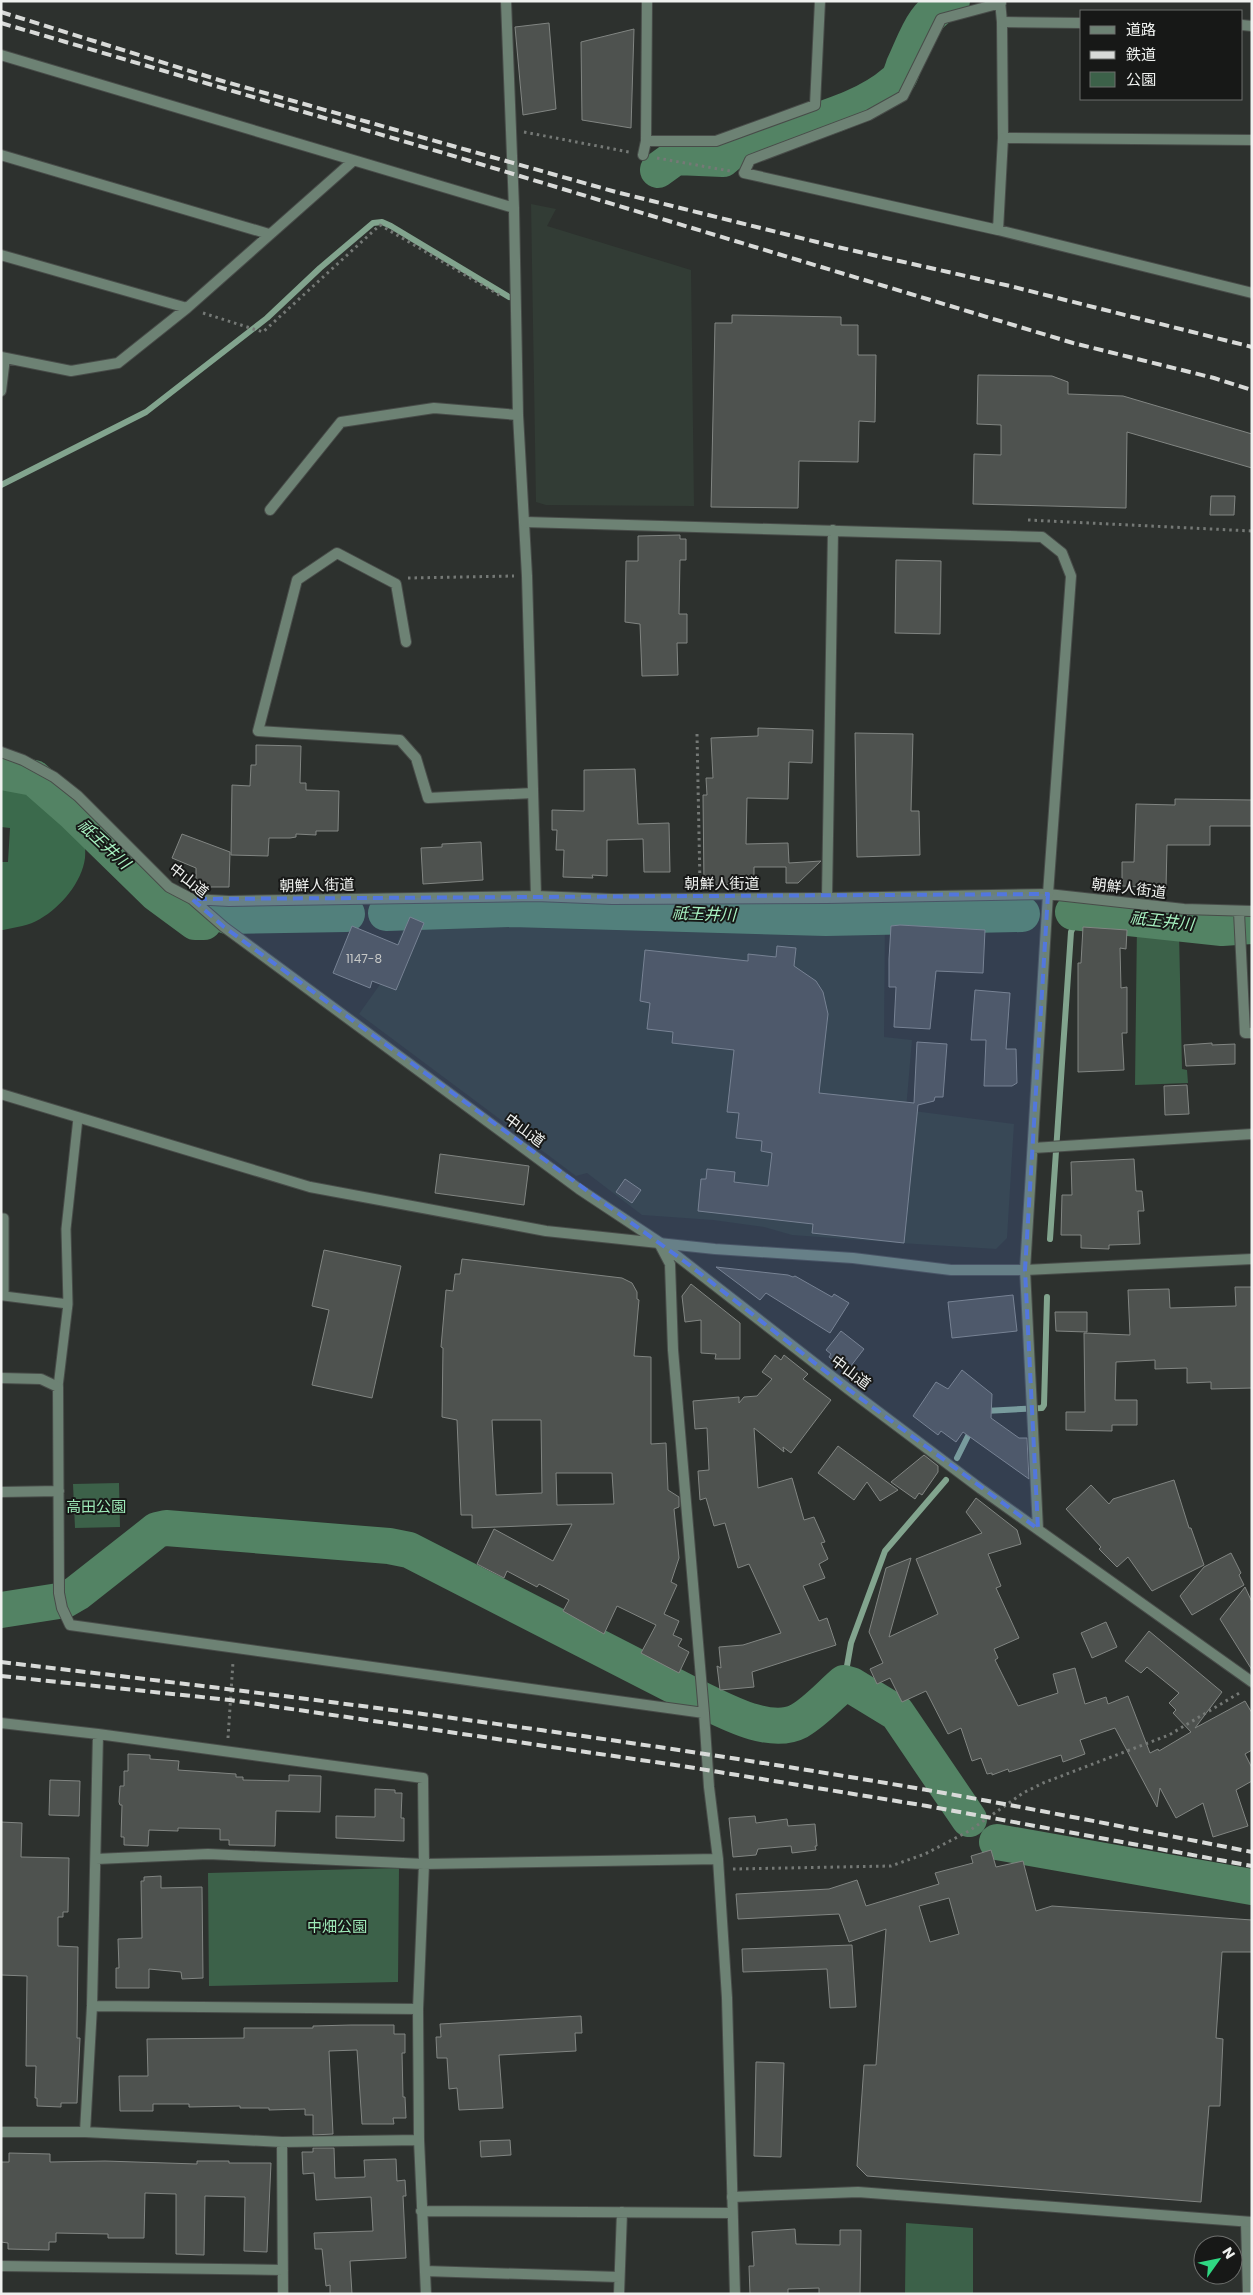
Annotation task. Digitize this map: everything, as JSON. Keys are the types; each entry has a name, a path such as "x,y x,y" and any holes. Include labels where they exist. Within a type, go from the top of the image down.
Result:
{"street":[{"path":"506,1 512,129 518,415 525,522 536,896"},
{"path":"643,155 646,141 647,1"},
{"path":"646,141 716,141 815,105 820,1"},
{"path":"998,230 1003,138 1002,22 1000,2 941,19 903,96 869,115 750,160 744,173 998,230 1252,293"},
{"path":"1002,22 1080,23"},
{"path":"1,54 514,208"},
{"path":"1003,138 1252,140"},
{"path":"1,155 269,234"},
{"path":"1,391 3,358 71,371 118,363 187,308 353,160"},
{"path":"1,255 187,308"},
{"path":"270,510 342,422 434,408 518,415"},
{"path":"525,522 1042,537 1062,553 1071,576 1048,894 1025,1270 1038,1529"},
{"path":"827,898 833,530"},
{"path":"406,642 396,584 337,553 297,580 258,731 400,740 416,758 428,798 533,793"},
{"name":"中山道","path":"1,752 23,760 54,777 78,796 169,887 192,899 224,927 579,1189 659,1242 856,1395 1038,1529 1252,1682"},
{"name":"朝鮮人街道","path":"192,899 229,901 536,896 612,899 827,898 1048,894 1239,917 1252,911"},
{"path":"1239,917 1245,1033 1252,1033"},
{"path":"1,1094 310,1187 546,1231 715,1249 853,1258 951,1270 1025,1270 1252,1259"},
{"path":"1033,1148 1252,1134"},
{"path":"659,1242 670,1264 673,1350 709,1787 719,1864 727,1998 731,2213 735,2294"},
{"path":"1,1378 42,1379 58,1387 59,1593 62,1608 70,1625 704,1714"},
{"path":"1,1492 59,1491"},
{"path":"1,1723 98,1734 423,1778 424,1864 418,2009 418,2140 426,2294"},
{"path":"84,2132 92,2006 98,1734"},
{"path":"96,1859 208,1854 424,1864 719,1864"},
{"path":"92,2006 418,2009"},
{"path":"1,2132 84,2132 282,2142 418,2140"},
{"path":"282,2142 284,2294"},
{"path":"732,2197 858,2192 1249,2222 1248,2294"},
{"path":"421,2211 731,2213"},
{"path":"619,2294 622,2212"},
{"path":"1,2266 283,2270"},
{"path":"425,2271 619,2277"}],"lane":[{"path":"58,1387 68,1304 66,1229 78,1118"},
{"path":"1,1218 4,1218 4,1296 68,1304"}],"path":[{"path":"512,129 698,166 744,173"},
{"path":"187,308 263,332 380,225 516,306"},
{"path":"1022,520 1252,531"},
{"path":"384,578 527,576"},
{"path":"697,734 701,898"},
{"path":"227,1751 234,1647"},
{"path":"719,1864 891,1866 925,1854 969,1831 1022,1793 1043,1783 1170,1735 1244,1690"}],"highlighted area":[{"path":"1048,894 1025,1270 1038,1529 848,1389 688,1264 224,927 192,899"}],"shaded area":[{"path":"531,204 556,209 547,226 691,270 694,506 546,505 536,502"},
{"path":"528,911 885,923 884,1037 912,1040 906,1110 1014,1124 1007,1238 996,1249 900,1243 792,1235 764,1227 713,1220 642,1215 587,1173 576,1176 359,1014 381,983 409,914"}],"green space":[{"path":"1,775 34,786 83,827 85,850 85,858 80,876 63,901 40,919 22,926 3,930 1,930 1,862 8,862 10,828 1,827"},
{"path":"1137,924 1179,933 1182,1069 1187,1070 1188,1083 1135,1085"},
{"name":"高田公園","path":"119,1483 120,1527 75,1528 73,1484"},
{"name":"中畑公園","path":"399,1868 398,1982 209,1986 208,1873"},
{"path":"906,2223 973,2228 973,2294 905,2294"}],"building":[{"path":"549,23 556,109 523,115 515,27"},
{"path":"634,29 631,128 582,120 581,42"},
{"path":"732,315 841,317 841,325 858,325 858,355 876,355 875,422 859,421 858,462 799,461 798,508 711,507 715,323 732,323"},
{"path":"978,375 1052,376 1068,382 1068,394 1123,396 1252,434 1252,468 1127,432 1126,508 973,504 974,454 1001,455 1001,425 977,424"},
{"path":"1211,496 1235,496 1234,515 1210,515"},
{"path":"680,535 680,539 686,539 686,560 680,560 679,614 687,614 687,643 677,643 678,675 642,676 640,624 625,622 626,561 638,561 638,536"},
{"path":"896,560 941,561 940,634 895,633"},
{"path":"758,728 813,730 812,763 789,762 788,799 747,798 746,844 788,843 789,863 821,861 798,883 786,883 786,867 754,867 754,884 704,885 703,795 707,795 706,778 713,778 711,738 758,736"},
{"path":"855,733 913,734 911,811 919,811 920,855 857,857"},
{"path":"256,745 301,746 300,783 306,783 306,790 339,791 338,831 316,831 316,835 296,834 296,837 290,838 269,838 268,856 231,855 232,785 250,786 251,765 256,765"},
{"path":"635,769 638,824 669,823 670,872 644,872 643,839 607,840 607,876 592,875 593,878 563,877 564,850 556,850 557,830 552,830 552,810 584,811 584,770"},
{"path":"1175,799 1252,800 1252,826 1210,826 1210,845 1167,845 1166,888 1122,886 1122,862 1134,862 1136,804 1175,805"},
{"path":"182,834 230,852 229,887 203,887 203,885 196,885 196,868 172,858"},
{"path":"481,842 483,880 423,884 421,848 442,847 442,844"},
{"path":"410,917 424,923 396,990 372,981 370,988 333,973 352,926 398,945"},
{"path":"891,926 985,930 983,973 936,971 930,1029 894,1027 896,987 889,987 889,959"},
{"path":"1083,927 1127,930 1126,949 1120,948 1121,988 1127,987 1127,1033 1122,1033 1124,1070 1078,1072 1078,963 1081,963"},
{"path":"777,946 796,948 794,966 816,981 823,992 828,1014 819,1093 914,1103 917,1042 947,1044 943,1097 935,1097 934,1101 918,1105 904,1243 812,1233 813,1224 698,1211 701,1179 706,1179 707,1169 735,1172 734,1182 768,1186 772,1153 761,1151 762,1141 736,1138 739,1113 727,1112 734,1050 672,1043 673,1032 647,1029 650,1003 640,1001 645,950 748,961 748,954 776,957"},
{"path":"975,990 1010,993 1006,1049 1016,1049 1017,1083 1012,1086 984,1086 986,1040 971,1040"},
{"path":"1212,1043 1212,1045 1235,1044 1235,1064 1186,1066 1184,1045"},
{"path":"1187,1085 1189,1114 1165,1115 1164,1086"},
{"path":"440,1154 529,1166 524,1205 435,1193"},
{"path":"1134,1159 1136,1191 1142,1191 1144,1211 1138,1211 1140,1244 1109,1245 1109,1249 1081,1248 1081,1235 1061,1235 1062,1195 1072,1195 1071,1162"},
{"path":"625,1179 641,1190 632,1203 616,1192"},
{"path":"324,1250 401,1266 372,1398 312,1385 329,1310 312,1306"},
{"path":"462,1259 622,1278 632,1283 637,1292 637,1299 639,1300 634,1356 651,1357 651,1444 666,1443 668,1490 679,1497 679,1507 674,1509 679,1558 671,1582 677,1585 664,1614 679,1621 673,1635 682,1639 678,1646 689,1652 679,1673 641,1653 656,1625 617,1606 604,1634 563,1611 569,1600 539,1584 537,1587 507,1571 504,1578 477,1564 494,1529 553,1561 572,1524 472,1528 472,1515 461,1515 457,1420 442,1417 443,1348 441,1347 446,1290 453,1291 455,1274 460,1274","holes":["492,1420 541,1420 542,1493 496,1495","556,1473 612,1473 614,1504 557,1505"]},
{"path":"716,1267 795,1276 832,1297 834,1294 849,1303 830,1333 766,1293 760,1300"},
{"path":"691,1284 740,1323 740,1359 715,1359 716,1354 701,1353 701,1320 685,1322 682,1296"},
{"path":"1235,1287 1252,1287 1252,1388 1211,1389 1211,1382 1187,1383 1187,1368 1155,1369 1155,1360 1116,1362 1115,1400 1137,1400 1137,1425 1112,1425 1112,1431 1066,1430 1066,1412 1085,1412 1084,1333 1130,1335 1128,1290 1169,1289 1170,1308 1236,1306"},
{"path":"1013,1295 1017,1331 952,1338 948,1302"},
{"path":"1055,1312 1087,1312 1087,1332 1056,1331"},
{"path":"841,1331 864,1349 847,1371 829,1357 831,1354 826,1350"},
{"path":"775,1355 781,1360 784,1355 808,1374 803,1379 831,1400 791,1453 783,1447 784,1452 754,1428 758,1488 792,1478 804,1520 814,1517 825,1542 821,1543 828,1559 819,1564 825,1578 803,1586 819,1621 827,1618 836,1645 752,1672 754,1687 720,1690 717,1666 721,1668 719,1647 743,1645 781,1633 749,1564 738,1568 725,1523 714,1526 706,1498 700,1500 698,1471 709,1470 707,1428 695,1429 693,1401 739,1397 739,1403 744,1397 757,1396 772,1379 762,1372"},
{"path":"962,1370 992,1394 991,1418 1019,1438 1027,1438 1029,1479 963,1432 956,1442 941,1431 938,1435 913,1416 936,1382 948,1389"},
{"path":"838,1446 898,1490 880,1501 867,1482 854,1500 818,1473"},
{"path":"924,1455 938,1466 938,1472 922,1495 919,1493 915,1499 891,1482"},
{"path":"1174,1480 1189,1528 1191,1528 1204,1565 1152,1591 1128,1557 1117,1567 1099,1549 1101,1547 1066,1509 1091,1485 1109,1504 1113,1499"},
{"path":"976,1498 1017,1530 1021,1544 988,1554 1001,1586 996,1588 1019,1638 994,1649 998,1658 995,1660 1018,1706 1058,1693 1053,1674 1075,1668 1085,1704 1106,1697 1108,1704 1128,1696 1150,1753 1158,1749 1159,1751 1191,1732 1173,1713 1176,1710 1169,1703 1179,1693 1147,1667 1141,1673 1125,1661 1149,1631 1222,1692 1195,1728 1245,1701 1252,1713 1252,1750 1245,1754 1252,1768 1252,1781 1236,1790 1248,1826 1213,1837 1203,1803 1176,1818 1160,1788 1157,1807 1115,1728 1080,1740 1085,1754 1063,1762 1061,1755 1009,1772 1008,1769 992,1775 992,1773 987,1774 981,1758 972,1761 961,1728 948,1734 926,1691 902,1702 890,1678 877,1684 870,1669 883,1663 869,1632 886,1568 911,1558 889,1637 938,1614 916,1559 982,1533 966,1512"},
{"path":"1231,1553 1241,1573 1239,1575 1244,1585 1192,1615 1180,1596 1204,1567"},
{"path":"1245,1587 1252,1602 1252,1670 1220,1619"},
{"path":"1106,1622 1117,1647 1092,1658 1081,1633"},
{"path":"128,1754 150,1755 150,1759 179,1761 178,1770 236,1774 236,1777 243,1777 243,1780 289,1781 289,1775 321,1776 320,1812 276,1811 275,1846 229,1845 229,1840 220,1840 220,1829 178,1828 178,1831 149,1830 148,1846 124,1845 124,1837 121,1837 122,1805 119,1802 120,1786 124,1786 124,1771 128,1771"},
{"path":"50,1780 80,1781 79,1816 49,1815"},
{"path":"375,1789 395,1790 395,1793 402,1793 401,1818 404,1818 404,1841 336,1838 336,1816 375,1817"},
{"path":"755,1816 756,1823 787,1819 788,1826 815,1824 816,1850 792,1853 791,1846 758,1849 756,1855 733,1857 729,1818"},
{"path":"1,1822 22,1823 21,1857 69,1858 68,1912 63,1912 63,1917 58,1917 58,1946 78,1947 77,2038 80,2038 77,2103 61,2103 61,2107 37,2106 37,2098 35,2098 36,2066 26,2066 27,1976 1,1975"},
{"path":"991,1850 996,1867 1023,1861 1036,1911 1052,1906 1252,1920 1252,1952 1222,1952 1216,2038 1223,2039 1220,2106 1209,2106 1201,2202 867,2176 857,2166 864,2065 876,2065 886,1929 849,1942 839,1914 738,1919 736,1894 829,1889 857,1880 866,1906 939,1884 935,1873 973,1863 971,1856","holes":["949,1898 959,1934 930,1942 919,1906"]},
{"path":"161,1876 161,1888 202,1887 203,1978 182,1979 181,1972 149,1969 149,1988 116,1988 116,1968 119,1968 118,1939 142,1938 141,1881 144,1881 144,1877"},
{"path":"852,1945 856,2007 830,2008 827,1969 743,1972 742,1949"},
{"path":"581,2016 582,2033 575,2033 576,2051 499,2055 503,2108 459,2110 457,2088 449,2089 447,2058 437,2058 436,2037 441,2037 440,2024"},
{"path":"394,2025 394,2034 405,2034 405,2053 402,2053 403,2097 405,2097 406,2118 393,2118 394,2124 362,2124 357,2050 329,2051 333,2134 313,2135 313,2115 305,2115 305,2109 269,2110 269,2108 240,2108 240,2106 189,2107 189,2104 153,2104 153,2111 120,2111 119,2076 148,2076 147,2039 244,2038 244,2028 313,2028 313,2026"},
{"path":"756,2062 784,2063 781,2157 754,2156"},
{"path":"510,2140 511,2155 481,2157 480,2141"},
{"path":"313,2148 334,2148 335,2178 365,2177 364,2160 396,2159 397,2181 405,2180 406,2196 403,2196 406,2258 350,2261 352,2294 330,2294 330,2285 326,2286 322,2249 315,2249 314,2233 373,2231 371,2197 316,2200 314,2173 303,2174 302,2152 313,2152"},
{"path":"9,2153 50,2154 50,2162 105,2161 197,2164 197,2161 229,2161 229,2163 271,2163 267,2252 244,2251 245,2197 205,2196 204,2255 176,2254 176,2194 145,2193 144,2238 108,2238 108,2234 56,2233 56,2242 49,2242 49,2250 8,2249 8,2243 1,2242 1,2162 9,2162"},
{"path":"795,2229 796,2244 840,2245 840,2230 861,2230 860,2294 819,2294 819,2288 788,2289 788,2294 750,2294 749,2266 754,2266 752,2232"}],"waterway":[{"path":"658,170 676,157 723,159 740,148 848,110 881,93 897,80 901,74 917,36 927,19 942,6 952,1"},
{"path":"1,485 146,412 267,318 320,268 373,223 382,222 391,226 509,297"},
{"name":"祇王井川","path":"1,772 34,778 75,814 157,894 195,922 204,922"},
{"name":"祇王井川","path":"386,913 512,909 826,918 1022,914"},
{"name":"祇王井川","path":"1073,912 1222,928 1252,926"},
{"path":"1050,1239 1071,932 1080,912"},
{"name":"祇王井川","path":"227,916 347,914"},
{"path":"985,1411 1042,1408 1044,1405 1047,1297"},
{"path":"957,1458 971,1430"},
{"path":"844,1683 851,1643 885,1551 946,1480"},
{"path":"1,1610 65,1600 77,1593 157,1530 166,1528 389,1546 409,1550 694,1696 732,1714 760,1724 774,1726 787,1725 799,1721 811,1713 844,1683 851,1685 897,1713 969,1819"},
{"path":"997,1842 1252,1887"}],"railway":[{"path":"1,12 219,80 616,192 833,246 1010,286 1252,347"},
{"path":"1,23 447,154 1073,343 1214,378 1252,390"},
{"path":"1,1662 349,1704 696,1753 927,1790 1252,1852"},
{"path":"1,1676 230,1700 682,1766 927,1806 1252,1866"}]}
